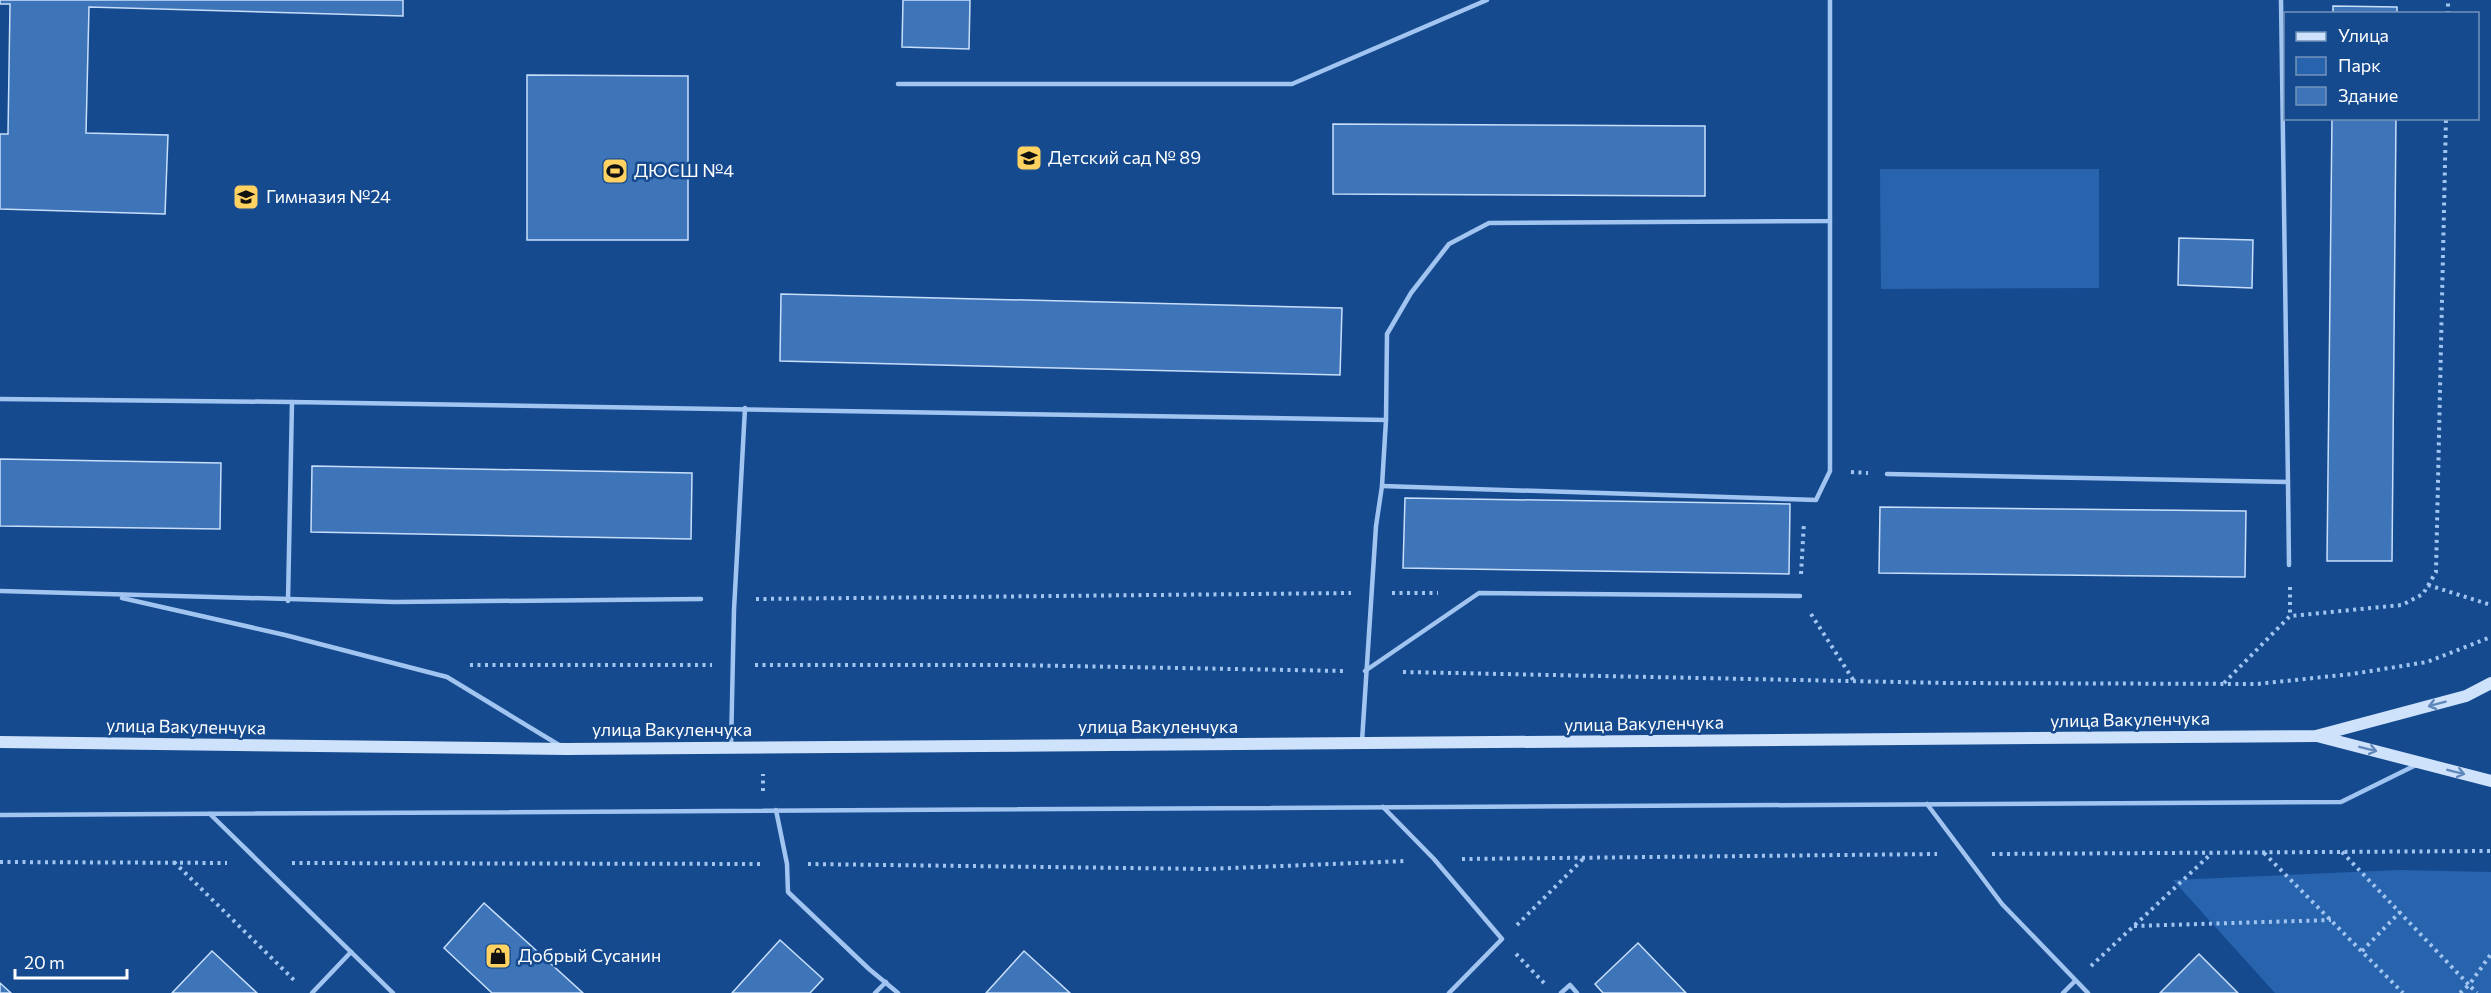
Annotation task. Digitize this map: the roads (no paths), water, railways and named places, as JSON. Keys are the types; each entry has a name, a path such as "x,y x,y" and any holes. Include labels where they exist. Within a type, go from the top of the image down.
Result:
{"main road":[{"name":"улица Вакуленчука","path":"2316,736 2466,696 2491,683"},
{"name":"улица Вакуленчука","path":"0,742 567,749 2316,736 2491,781"}],"lane":[{"path":"898,84 1292,84 1487,0"},
{"path":"1382,486 1816,500 1830,471 1830,0"},
{"path":"2281,0 2289,565"},
{"path":"1362,743 1376,526 1382,486 1388,333 1411,293 1449,244 1489,223 1830,221"},
{"path":"0,399 745,408 1386,420"},
{"path":"288,601 292,402"},
{"path":"731,748 735,599 745,408"},
{"path":"1887,474 2288,482"},
{"path":"0,591 288,601 701,599"},
{"path":"1365,671 1479,593 1800,596"},
{"path":"111,595 285,635 447,677 567,749"},
{"path":"0,815 2341,802 2421,762"},
{"path":"1928,804 2002,904 2088,993"},
{"path":"1383,807 1434,859 1503,939 1449,993"},
{"path":"776,810 787,864 788,892 898,993"},
{"path":"210,813 393,993"},
{"path":"312,993 351,952"},
{"path":"2063,993 2075,981"},
{"path":"875,993 886,982"},
{"path":"1561,993 1570,985 1577,993"}],"place":[{"name":"Детский сад № 89","path":"1029,158"},
{"name":"ДЮСШ №4","path":"615,171"},
{"name":"Гимназия №24","path":"246,197"},
{"name":"Добрый Сусанин","path":"498,956"}]}
